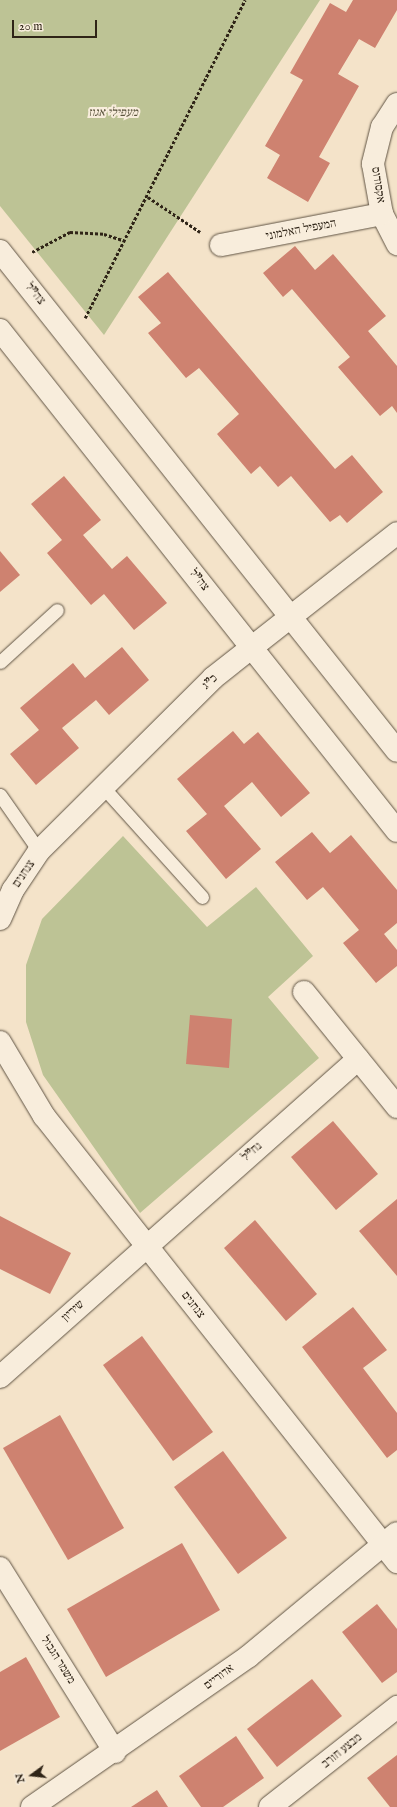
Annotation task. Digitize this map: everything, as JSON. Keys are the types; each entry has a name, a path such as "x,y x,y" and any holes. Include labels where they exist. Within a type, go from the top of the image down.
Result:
{"street":[{"name":"אקסודוס","path":"397,104 382,127 373,164 382,214 397,244"},
{"name":"המעפיל האלמוני","path":"221,245 382,214"},
{"name":"צה\"ל","path":"7,259 397,751"},
{"name":"צה\"ל","path":"0,330 397,831"},
{"name":"כ\"ג","path":"39,851 213,678 251,646 397,533"},
{"name":"צנחנים","path":"0,919 13,890 39,851"},
{"path":"304,992 397,1107"},
{"name":"צנחנים","path":"0,1042 44,1116 146,1246 393,1547"},
{"name":"נח\"ל","path":"146,1246 358,1059"},
{"name":"שיריון","path":"0,1377 146,1246"},
{"name":"אדוריים","path":"32,1807 115,1752 249,1656 393,1547"},
{"name":"משמר הגבול","path":"0,1568 115,1752"},
{"name":"מבצע חורב","path":"284,1803 397,1707"}],"lane":[{"path":"0,662 56,610"},
{"path":"103,787 202,897"},
{"path":"0,796 39,851"}],"path":[{"path":"73,342 148,197 245,0"},
{"path":"148,197 221,245"},
{"path":"7,259 70,232 104,234 125,241"}],"green space":[{"name":"מעפילי אגוז","path":"0,0 320,0 104,335 0,206"},
{"path":"123,836 207,927 256,887 313,956 268,997 319,1058 140,1213 43,1075 26,1022 26,965 42,919"}],"building":[{"path":"353,0 397,0 397,10 375,48 359,39 338,74 359,86 319,157 330,163 308,202 267,178 280,155 265,146 303,80 290,73 330,3 346,12"},
{"path":"295,246 315,270 333,254 386,316 368,331 397,366 397,413 392,406 380,416 338,367 350,357 292,289 283,297 263,273"},
{"path":"168,272 335,469 352,455 383,492 347,523 340,515 330,522 291,476 278,487 260,466 251,474 217,434 239,414 199,368 186,378 148,333 161,323 138,297"},
{"path":"64,476 101,520 83,535 112,569 127,556 167,603 134,630 104,594 91,605 47,553 62,540 31,504"},
{"path":"0,551 20,575 0,592"},
{"path":"122,647 149,680 109,715 96,700 62,728 79,748 36,785 10,754 39,730 20,708 73,663 85,678"},
{"path":"233,731 244,744 258,732 310,793 281,817 252,782 224,806 261,849 226,879 186,831 207,814 177,779"},
{"path":"312,832 330,853 351,835 397,890 397,923 384,934 397,950 397,966 376,983 343,943 359,930 323,887 307,900 275,862"},
{"path":"190,1015 232,1019 229,1068 186,1064"},
{"path":"333,1121 378,1174 336,1210 291,1157"},
{"path":"397,1199 397,1276 359,1231"},
{"path":"0,1216 71,1253 50,1294 0,1269"},
{"path":"255,1220 317,1294 286,1321 224,1248"},
{"path":"353,1307 387,1350 363,1368 397,1413 397,1450 387,1458 302,1347"},
{"path":"142,1336 213,1432 173,1461 103,1365"},
{"path":"60,1415 124,1528 68,1560 3,1448"},
{"path":"223,1451 287,1538 238,1574 174,1487"},
{"path":"182,1543 220,1610 106,1677 67,1609"},
{"path":"377,1604 397,1629 397,1672 382,1683 342,1632"},
{"path":"26,1657 60,1717 0,1751 0,1672"},
{"path":"312,1679 342,1716 277,1767 247,1729"},
{"path":"236,1736 264,1778 223,1807 201,1807 179,1776"},
{"path":"397,1755 397,1807 390,1807 367,1778"},
{"path":"157,1790 168,1807 131,1807"}]}
